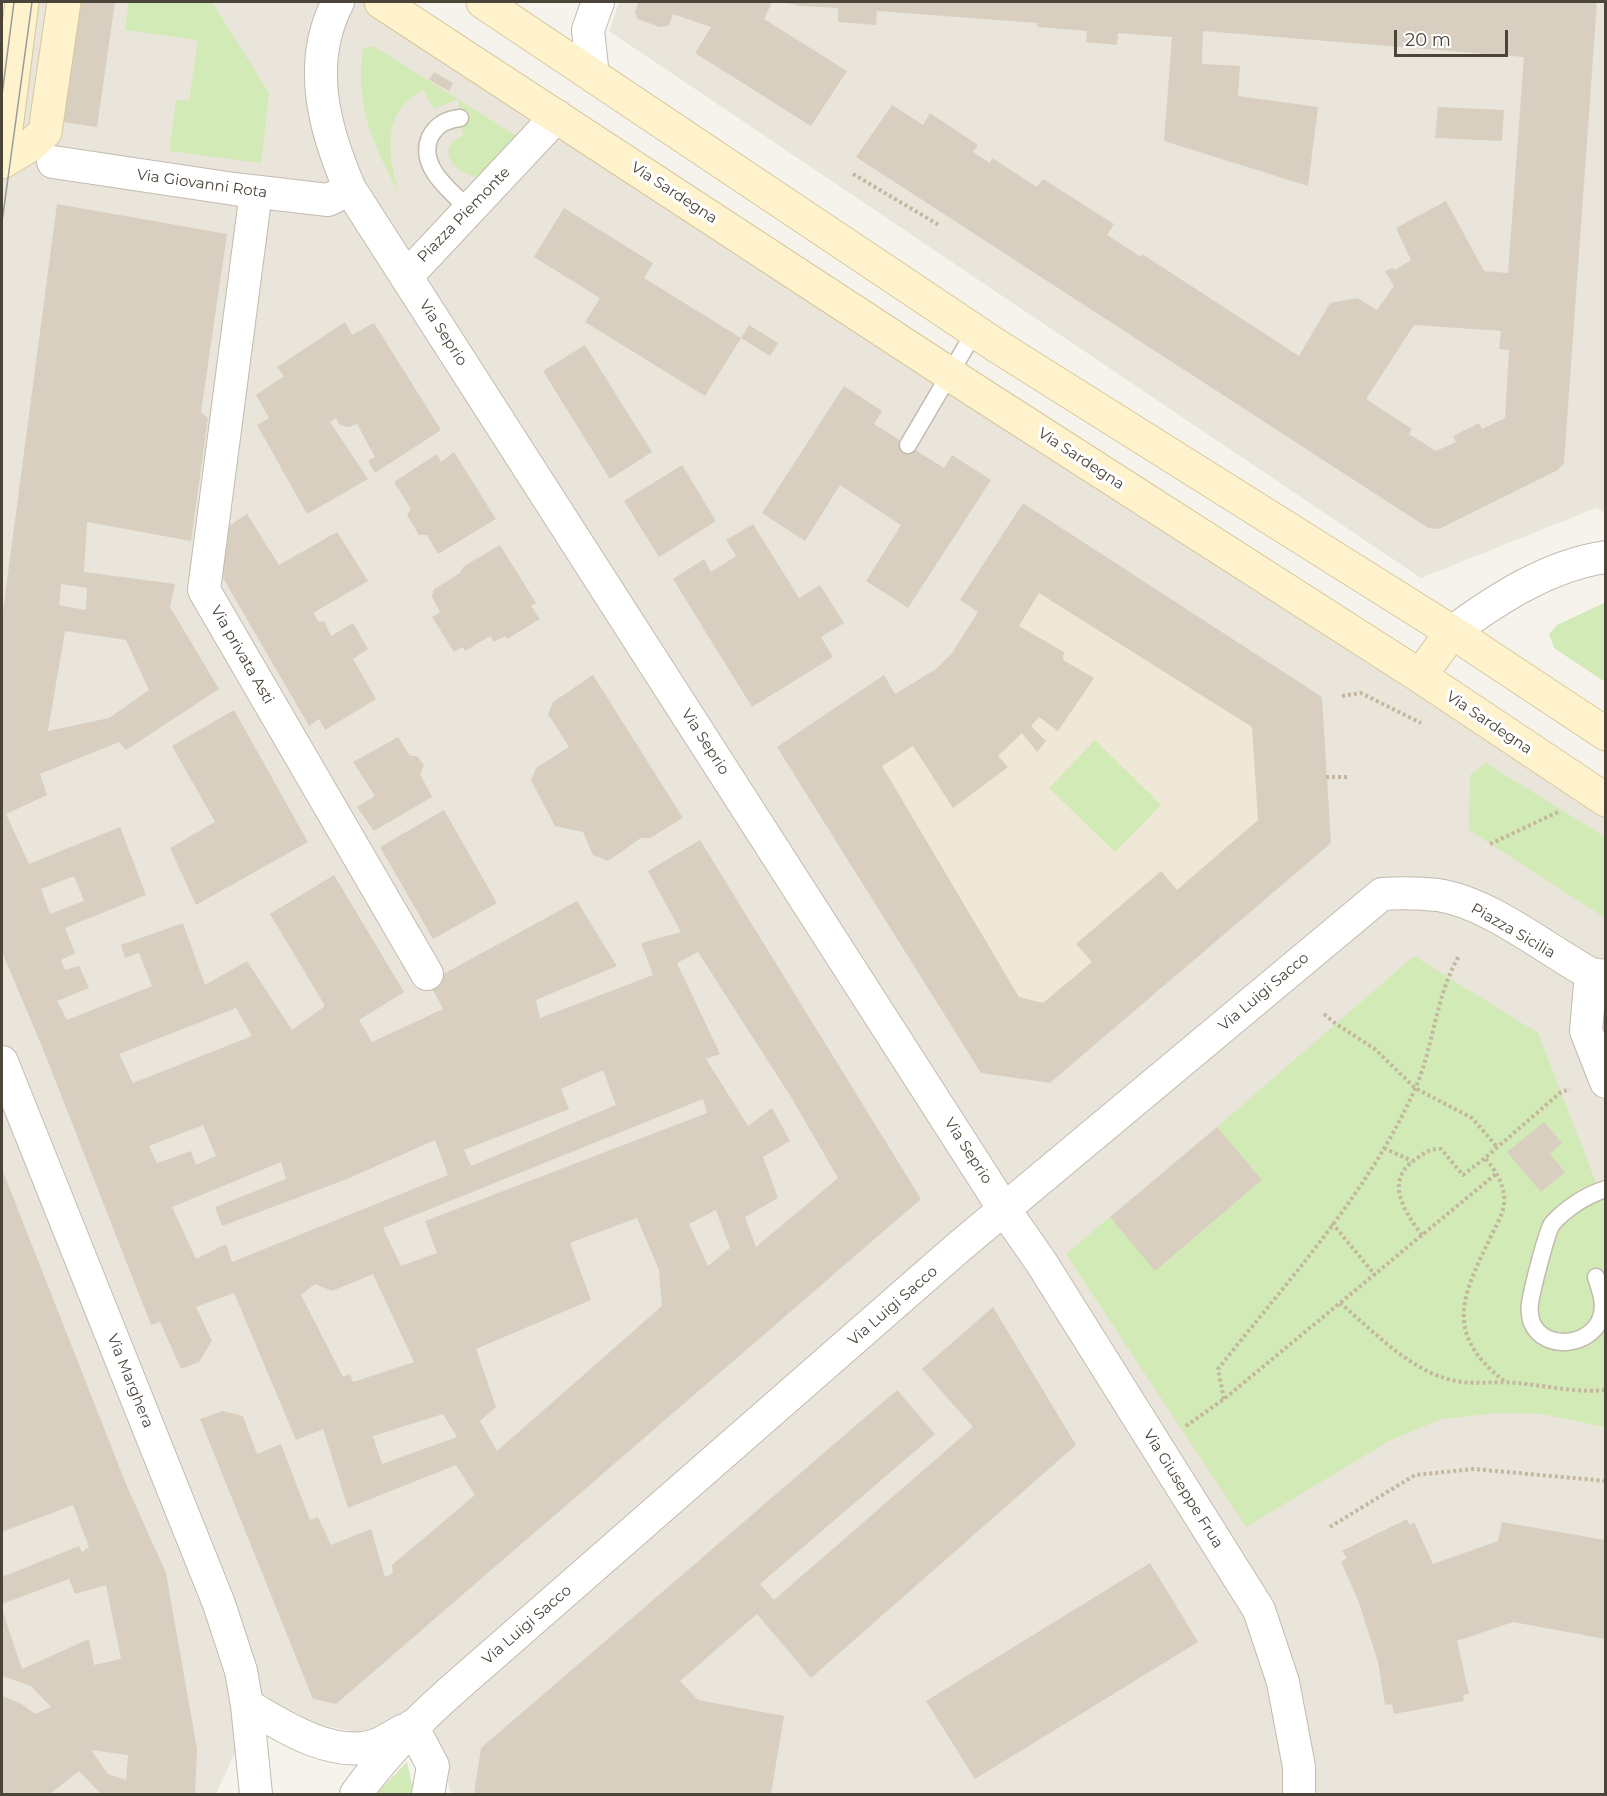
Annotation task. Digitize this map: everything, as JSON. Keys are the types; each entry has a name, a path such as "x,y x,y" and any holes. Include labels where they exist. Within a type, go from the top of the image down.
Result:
{"main road":[{"path":"2,161 22,2"},
{"path":"2,161 32,144 45,132 64,2"},
{"path":"381,2 557,117"},
{"path":"483,2 975,331 1452,632 1605,734"},
{"name":"Via Sardegna","path":"557,117 950,374 1420,676 1605,800"},
{"path":"1420,676 1452,632"}],"street":[{"name":"Piazza Piemonte","path":"338,2 329,19 322,50 320,84 325,121 333,151 350,189 407,276 557,117"},
{"path":"593,76 588,30 598,2"},
{"name":"Via Giovanni Rota","path":"52,162 256,192 328,200 350,189"},
{"name":"Via privata Asti","path":"256,192 204,590 427,974"},
{"name":"Via Seprio","path":"407,276 1004,1209"},
{"path":"1452,632 1491,603 1579,561 1605,557"},
{"name":"Via Luigi Sacco","path":"412,1726 1004,1209 1382,894"},
{"name":"Piazza Sicilia","path":"1382,894 1439,895 1465,903 1496,917 1598,975"},
{"path":"1598,975 1586,1031 1605,1082"},
{"name":"Via Marghera","path":"2,1062 219,1604 241,1671 247,1705 256,1794"},
{"name":"Via Giuseppe Frua","path":"1004,1209 1041,1262 1259,1610 1283,1682 1299,1767 1299,1794"},
{"path":"247,1705 299,1736 324,1744 348,1747 377,1745 412,1726"},
{"path":"356,1794 380,1761 412,1726"},
{"path":"412,1726 433,1766 428,1794"}],"lane":[{"path":"460,118 447,120 435,129 428,142 428,156 433,170 442,182 470,210"},
{"path":"908,445 975,331"},
{"path":"1596,1277 1603,1298 1601,1318 1592,1333 1576,1342 1558,1342 1544,1336 1532,1323 1529,1306 1551,1226 1579,1202 1605,1190"}],"path":[{"path":"853,174 939,225"},
{"path":"1342,696 1361,693 1422,724"},
{"path":"1326,777 1347,777"},
{"path":"1490,844 1562,810"},
{"path":"1224,1400 1218,1369 1359,1189 1384,1148 1415,1088 1447,977 1459,956"},
{"path":"1324,1014 1375,1048 1415,1088 1472,1118 1498,1148"},
{"path":"1422,1235 1405,1214 1399,1197 1399,1180 1412,1161 1432,1148 1441,1149 1463,1175 1498,1148 1561,1092 1572,1088"},
{"path":"1384,1148 1412,1161"},
{"path":"1485,1158 1497,1173 1505,1196 1503,1212 1469,1282 1463,1317 1465,1332 1474,1353 1504,1381"},
{"path":"1180,1430 1224,1400 1497,1173"},
{"path":"1332,1223 1375,1275"},
{"path":"1340,1303 1415,1364 1438,1375 1462,1382 1504,1381 1590,1391 1605,1390"},
{"path":"1330,1527 1415,1475 1474,1469 1605,1481"}],"shaded area":[{"path":"25,2 370,2 1605,805 1605,1794 452,1794 434,1749 249,1709 2,1059 2,187"},
{"path":"619,2 1605,2 1605,513 1596,508 1421,578 609,31"},
{"path":"1023,503 1322,697 1331,843 1050,1083 981,1073 778,747 884,675 895,694 937,669 952,653 978,612 960,600"},
{"path":"2,1071 104,1326 247,1726 216,1794 2,1794"}],"green space":[{"path":"129,2 212,2 269,93 261,163 169,151 176,100 189,101 198,40 125,30"},
{"path":"375,47 458,99 434,109 423,90 400,110 391,135 392,162 398,192 374,140 364,106 361,70 363,49"},
{"path":"458,99 519,139 484,178 465,173 457,168 449,155 449,148 463,136"},
{"path":"1606,604 1605,682 1554,648 1549,634 1557,625"},
{"path":"1095,740 1161,805 1115,852 1049,788"},
{"path":"1486,763 1605,837 1605,918 1469,830 1470,775"},
{"path":"1414,956 1538,1033 1605,1206 1605,1427 1542,1414 1499,1413 1441,1419 1389,1441 1246,1527 1066,1254 1110,1217 1156,1270 1261,1181 1217,1127"},
{"path":"407,1762 414,1794 376,1794"}],"building":[{"path":"81,2 115,2 97,127 63,122"},
{"path":"638,2 772,2 764,19 847,71 811,126 695,53 711,27 673,14 669,25 660,27 637,19 635,12"},
{"path":"782,2 1597,2 1564,463 1558,470 1439,529 1428,528 856,157 892,105 923,125 930,113 978,145 973,152 990,163 992,158 1037,187 1043,179 1114,224 1107,235 1141,257 1142,254 1299,356 1330,303 1357,298 1377,310 1394,286 1385,271 1393,268 1395,270 1411,260 1396,228 1446,201 1484,271 1508,273 1524,57 1203,31 1202,64 1240,66 1238,96 1318,107 1308,186 1164,141 1172,37 1118,33 1117,45 1086,42 1087,31 1037,27 1038,23 877,11 876,25 838,22 838,8 800,6","holes":["1414,325 1501,331 1499,349 1509,350 1505,418 1482,429 1479,423 1453,436 1456,442 1436,451 1409,434 1412,429 1366,399"]},
{"path":"434,72 453,83 449,91 429,80"},
{"path":"1438,107 1504,110 1502,141 1435,138"},
{"path":"57,204 227,234 201,412 208,418 191,541 87,522 84,572 175,584 170,607 219,689 126,750 119,742 40,774 47,795 6,814 29,864 120,827 146,895 65,928 75,953 61,960 65,970 79,966 89,988 57,1001 67,1020 152,986 139,953 125,958 121,945 183,923 205,985 247,961 292,1030 325,1006 270,914 334,875 404,992 359,1020 372,1042 443,1009 429,982 577,901 617,966 536,1000 540,1018 653,975 641,943 681,932 648,871 700,840 921,1199 336,1704 313,1699 200,1419 223,1411 243,1416 257,1454 281,1444 310,1520 318,1517 331,1545 371,1529 385,1577 393,1573 392,1565 475,1495 456,1465 348,1508 323,1429 296,1440 234,1293 196,1307 212,1341 199,1362 181,1369 160,1322 151,1325 43,1049 2,952 2,618","holes":["61,584 87,588 86,610 59,605","65,631 126,640 149,690 109,718 48,731","74,876 84,901 50,914 41,889","698,952 791,1097 838,1178 756,1247 745,1217 778,1198 763,1157 790,1141 772,1108 748,1126 706,1059 720,1054 677,963","236,1008 252,1036 133,1083 119,1054","603,1070 616,1105 471,1166 464,1150 569,1109 561,1089","703,1099 707,1113 425,1221 437,1253 401,1266 383,1228","203,1125 216,1156 196,1165 191,1151 157,1163 149,1146","435,1140 448,1175 232,1262 226,1244 196,1259 172,1207 281,1162 286,1179 215,1207 222,1226 347,1179","716,1210 730,1248 708,1266 689,1224","637,1218 659,1270 662,1306 497,1451 480,1421 496,1407 476,1349 591,1300 570,1243","373,1274 414,1362 353,1382 350,1374 343,1377 301,1295 315,1284 332,1291","443,1414 457,1437 382,1464 373,1436"]},
{"path":"564,208 653,263 644,278 741,338 705,396 585,322 600,298 534,257"},
{"path":"345,322 352,335 374,323 441,430 375,473 368,461 375,457 357,424 349,427 340,425 336,418 330,422 368,479 307,514 257,425 269,418 256,395 284,376 277,367"},
{"path":"749,325 778,343 770,356 741,338"},
{"path":"585,345 652,452 610,479 543,371"},
{"path":"844,386 882,411 874,424 944,468 952,455 991,480 908,608 866,581 901,525 840,485 805,541 762,513"},
{"path":"454,452 496,519 438,554 427,535 419,535 407,515 411,509 394,482 437,454 441,462"},
{"path":"682,465 716,521 659,557 624,501"},
{"path":"1023,503 1322,697 1331,843 1050,1083 981,1073 777,747 884,675 895,694 936,669 952,653 978,612 960,600","holes":["1039,593 1252,727 1258,820 1177,890 1161,871 1076,944 1092,962 1043,1003 1019,997 882,766 913,746 953,808 1008,767 998,756 1022,733 1037,752 1046,741 1031,726 1039,717 1058,731 1094,678 1063,660 1064,652 1019,626"]},
{"path":"247,514 279,565 337,532 368,581 313,613 319,622 324,621 331,636 353,623 368,649 353,659 376,699 325,730 319,719 309,726 219,571 224,529"},
{"path":"753,524 799,598 820,585 844,623 821,637 833,657 752,707 673,579 704,559 711,572 736,556 726,540"},
{"path":"500,545 536,603 531,606 540,619 507,639 505,636 494,642 490,636 465,651 463,647 454,652 432,617 440,612 432,597 433,590 460,573 464,566"},
{"path":"593,675 683,818 650,838 641,838 608,861 593,855 583,832 555,826 531,780 536,768 569,747 548,714 553,702"},
{"path":"234,710 308,842 196,905 170,848 215,822 172,746"},
{"path":"398,737 410,756 417,756 424,765 420,774 432,797 374,831 357,807 375,796 353,762"},
{"path":"444,810 497,903 433,939 380,847"},
{"path":"1544,1122 1562,1143 1550,1154 1565,1172 1541,1192 1507,1152"},
{"path":"1217,1127 1262,1180 1155,1271 1110,1217"},
{"path":"2,1169 126,1484 166,1573 197,1749 195,1794 101,1794 79,1771 50,1794 2,1794 2,1696 20,1703 35,1714 51,1707 31,1686 2,1676 2,1609 22,1669 89,1639 94,1665 121,1659 106,1585 75,1594 69,1579 2,1604 2,1577 79,1546 82,1552 89,1547 73,1505 2,1532","holes":["91,1750 128,1755 126,1780 108,1774"]},
{"path":"993,1307 1076,1445 811,1678 757,1614 680,1681 698,1700 784,1716 771,1794 474,1794 481,1748 897,1390 935,1434 760,1584 774,1600 973,1427 922,1369"},
{"path":"1407,1519 1410,1525 1414,1522 1433,1564 1498,1541 1502,1522 1605,1540 1605,1639 1513,1622 1457,1641 1469,1694 1463,1695 1464,1701 1394,1714 1392,1704 1385,1705 1378,1662 1358,1600 1341,1562 1347,1558 1342,1551"},
{"path":"1150,1563 1198,1642 975,1779 926,1701"}],"tram line":[{"path":"2,95 14,2"},
{"path":"2,222 32,2"}]}
